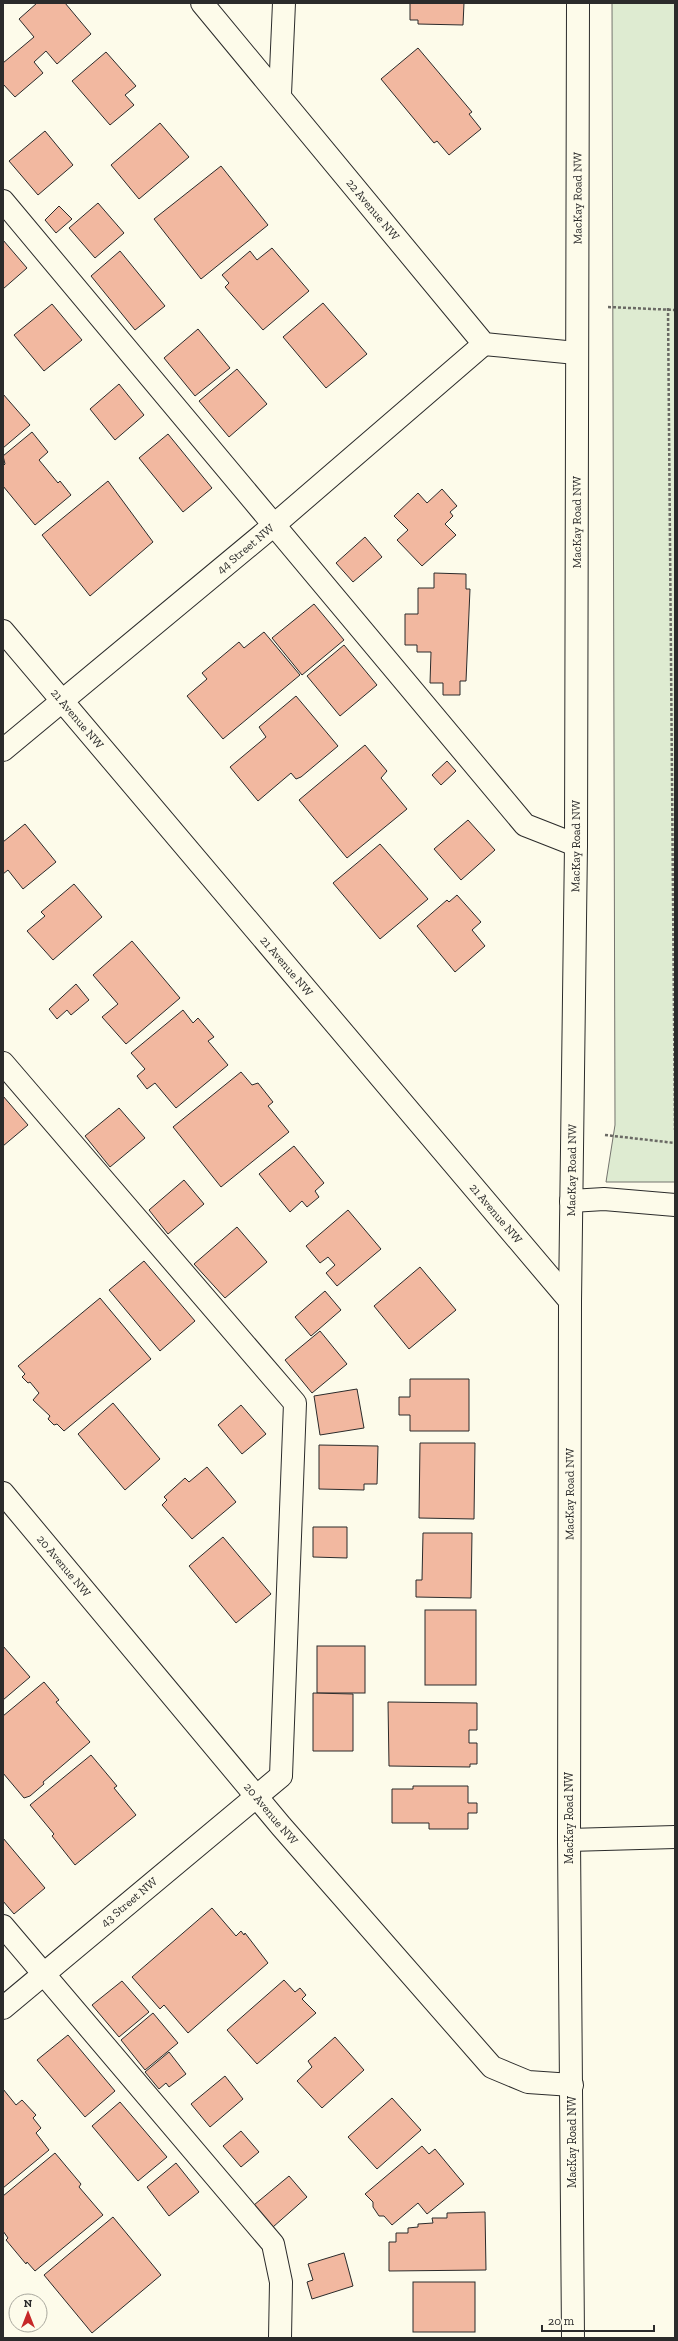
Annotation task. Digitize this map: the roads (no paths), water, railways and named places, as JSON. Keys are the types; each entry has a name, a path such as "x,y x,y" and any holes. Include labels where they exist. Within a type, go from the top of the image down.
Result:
{"street":[{"name":"22 Avenue NW","path":"202,3 280,94 484,344"},
{"path":"280,94 284,3"},
{"name":"MacKay Road NW","path":"573,2338 569,1840 570,1301 576,845 578,3"},
{"path":"3,201 525,825 576,845"},
{"path":"484,344 576,353"},
{"name":"44 Street NW","path":"3,750 274,526 484,344"},
{"name":"21 Avenue NW","path":"3,631 570,1301"},
{"name":"43 Street NW","path":"3,1063 295,1403 280,1776 3,2008"},
{"path":"571,1201 604,1199 675,1205"},
{"name":"20 Avenue NW","path":"3,1493 256,1797 492,2067 528,2082 572,2085"},
{"path":"569,1840 675,1837"},
{"path":"3,1926 273,2244 281,2282 280,2338"}]}
